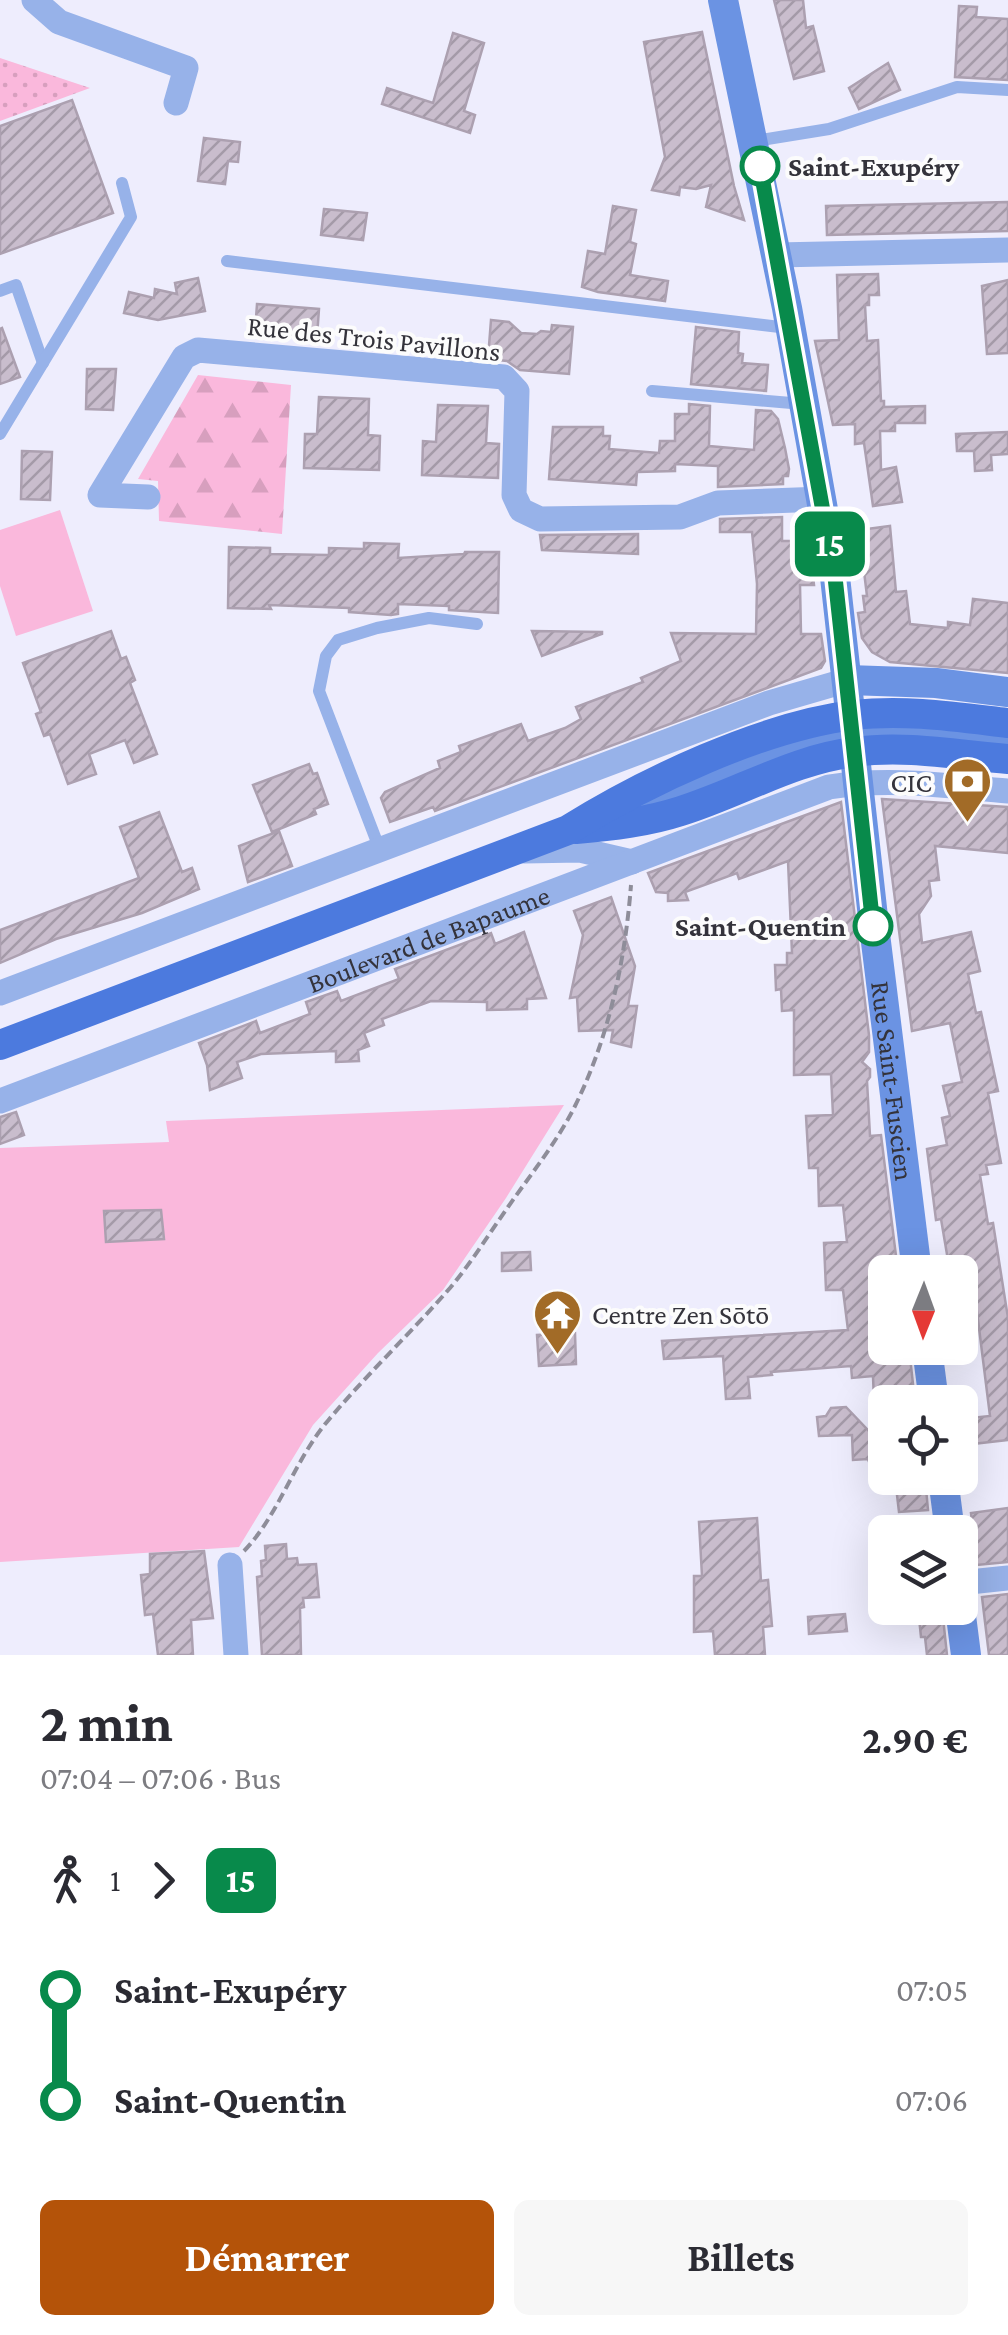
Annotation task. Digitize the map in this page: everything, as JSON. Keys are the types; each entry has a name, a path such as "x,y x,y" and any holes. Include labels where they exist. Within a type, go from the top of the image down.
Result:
{"main road":[{"name":"Rue Saint-Fuscien","path":"723,0 755,141 823,499 915,1255"},
{"path":"848,680 936,683 1008,692"},
{"name":"Boulevard de Bapaume","path":"0,1045 568,830 655,780 780,733 850,715 918,713 1008,724"},
{"path":"614,826 661,799 818,738 850,715"},
{"path":"854,752 883,733 1008,740"},
{"name":"Boulevard de Bapaume","path":"568,830 614,826 684,810 781,773 854,752 914,751 1008,758"},
{"path":"962,1625 966,1655"}],"street":[{"path":"34,0 60,22 186,68 176,103"},
{"path":"777,255 1008,250"},
{"name":"Rue des Trois Pavillons","path":"148,497 100,495 184,357 198,350 504,378 516,391 514,494 521,510 540,519 680,517 718,503 823,499"},
{"path":"0,993 769,703 848,680"},
{"name":"Boulevard de Bapaume","path":"0,1101 829,788 860,782 911,782 1008,791"},
{"path":"510,851 580,850 632,862"},
{"path":"230,1564 236,1655"},
{"path":"978,1582 1008,1578"}],"lane":[{"path":"755,141 830,129 957,87 1008,90"},
{"path":"0,434 131,217 122,184"},
{"path":"228,261 791,328"},
{"path":"0,291 16,284 43,363"},
{"path":"652,391 805,404"},
{"path":"380,850 319,691 326,656 338,640 377,628 428,618 477,624"}],"path":[{"path":"230,1564 258,1537 294,1468 325,1424 450,1287 548,1152 602,1044 628,924 632,862"}],"green space":[{"path":"0,58 90,88 0,121"},
{"path":"198,375 291,385 282,534 159,521 158,481 138,479"},
{"path":"60,510 93,611 16,636 0,586 0,530"},
{"path":"564,1105 443,1290 378,1353 313,1425 239,1547 0,1562 0,1148 169,1142 166,1121"}],"building":[{"path":"774,0 803,0 806,28 813,26 824,71 794,79"},
{"path":"959,6 977,7 976,17 1008,19 1008,80 955,77"},
{"path":"702,32 744,220 706,207 711,185 696,189 680,187 679,195 652,190 665,157 644,42"},
{"path":"453,33 484,43 464,111 475,115 470,133 382,104 387,88 433,103"},
{"path":"888,63 900,90 859,109 849,88"},
{"path":"72,100 113,213 0,254 0,126"},
{"path":"204,138 240,142 238,162 228,161 225,184 198,181"},
{"path":"1008,202 1008,231 827,235 826,206"},
{"path":"613,206 636,210 630,242 636,244 630,275 668,281 665,301 582,287 588,251 605,254"},
{"path":"324,209 367,213 363,240 321,235"},
{"path":"878,274 879,295 869,295 869,305 865,305 867,341 878,340 881,401 884,407 925,406 925,423 895,423 895,431 880,431 881,470 896,467 902,502 873,506 864,443 855,444 855,424 833,425 815,341 839,340 837,275"},
{"path":"198,278 205,311 158,320 124,313 129,292 154,298 155,289 177,294 175,283"},
{"path":"1008,280 1008,353 987,354 982,286"},
{"path":"257,304 319,309 317,337 255,332"},
{"path":"491,320 509,322 521,333 551,332 552,325 573,327 569,374 520,370 507,361 488,359"},
{"path":"696,327 739,332 738,353 743,354 742,363 768,365 766,391 691,384"},
{"path":"0,329 20,377 0,384"},
{"path":"87,369 116,369 113,410 86,409"},
{"path":"319,397 369,399 368,435 380,436 379,470 304,468 305,434 317,434"},
{"path":"689,404 710,406 709,446 754,450 756,410 771,411 778,419 789,469 783,484 718,487 718,466 675,464 675,471 637,472 636,485 549,479 553,427 603,427 603,436 610,436 609,449 659,453 660,441 675,441 675,414 689,414"},
{"path":"438,405 488,406 486,443 499,444 498,478 422,475 423,441 436,442"},
{"path":"1008,432 1008,454 991,455 992,470 975,471 974,451 957,451 956,434"},
{"path":"22,451 52,452 50,500 21,499"},
{"path":"782,517 782,541 801,541 802,558 811,559 814,585 800,585 801,634 821,634 825,661 821,668 435,811 433,807 390,822 381,798 385,792 440,768 438,761 461,752 459,746 521,724 528,741 565,728 581,719 576,707 643,682 641,678 681,661 671,633 756,634 752,532 720,532 720,519"},
{"path":"890,526 896,592 906,591 910,624 948,628 948,622 970,625 973,599 1008,603 1008,673 890,662 872,652 862,638 858,613 865,612 863,596 867,596 859,530"},
{"path":"638,534 638,554 542,550 540,535"},
{"path":"364,543 399,544 398,558 499,552 498,613 398,604 398,614 391,615 349,612 349,608 228,608 229,547 270,548 270,554 329,555 329,548 364,549"},
{"path":"111,631 121,659 126,657 135,680 130,683 157,754 134,763 125,740 89,754 96,774 68,784 50,734 44,736 36,714 41,712 23,663"},
{"path":"532,631 602,632 602,634 542,656"},
{"path":"309,764 313,774 317,773 328,804 314,809 316,814 272,832 253,785"},
{"path":"882,799 1008,807 1008,853 935,846 939,880 929,881 931,896 919,914 922,943 971,932 980,971 968,974 976,1013 981,1012 998,1091 988,1093 1001,1163 986,1165 988,1174 980,1175 988,1224 993,1223 1008,1318 1008,1440 978,1443 978,1417 990,1416 978,1320 978,1255 947,1255 941,1219 936,1220 927,1149 947,1145 942,1118 950,1116 943,1086 962,1082 950,1023 912,1031"},
{"path":"841,802 869,1035 869,1052 862,1062 870,1069 870,1136 881,1135 896,1255 868,1255 868,1365 911,1365 913,1385 873,1385 873,1376 852,1378 851,1366 748,1377 750,1398 726,1399 723,1356 664,1359 662,1341 848,1330 843,1290 826,1290 824,1243 847,1242 843,1205 819,1206 818,1168 809,1168 806,1116 833,1115 831,1074 794,1075 794,1010 782,1011 781,989 776,990 775,965 787,965 787,953 792,953 788,861 739,879 737,873 685,892 688,900 668,901 668,893 656,892 648,873"},
{"path":"159,812 182,872 192,868 199,889 0,963 0,930 139,878 120,827"},
{"path":"279,831 292,866 248,882 239,846"},
{"path":"611,897 635,966 628,1006 637,1006 631,1047 611,1042 613,1030 579,1031 577,997 570,998 583,935 574,911"},
{"path":"524,932 546,998 527,999 527,1009 487,1010 487,1002 431,1001 382,1019 384,1025 364,1033 369,1046 358,1050 359,1061 336,1062 336,1051 261,1054 237,1062 242,1078 210,1090 199,1043 256,1021 260,1033 310,1014 306,1002 337,991 341,1001 399,979 395,969 491,933 495,944"},
{"path":"16,1112 24,1135 0,1144 0,1117"},
{"path":"161,1210 164,1239 106,1242 104,1211"},
{"path":"530,1252 531,1270 502,1271 502,1253"},
{"path":"575,1333 576,1364 539,1366 537,1335"},
{"path":"846,1407 868,1430 868,1459 853,1460 852,1435 819,1436 817,1417 826,1416 831,1408"},
{"path":"897,1495 927,1495 928,1510 899,1512"},
{"path":"1008,1508 1008,1562 978,1565 978,1515 971,1513"},
{"path":"757,1518 761,1581 768,1580 772,1626 763,1627 765,1655 715,1655 713,1631 694,1632 694,1576 702,1576 699,1522"},
{"path":"286,1544 287,1559 297,1558 298,1565 316,1564 319,1597 303,1598 301,1655 262,1655 257,1577 262,1576 265,1546"},
{"path":"204,1551 213,1618 191,1620 193,1655 158,1655 153,1614 145,1615 141,1575 150,1574 150,1554"},
{"path":"1008,1594 1008,1655 989,1655 982,1597"},
{"path":"845,1614 847,1631 809,1634 808,1617"},
{"path":"920,1625 944,1625 947,1655 927,1655 925,1637 921,1637"}],"bus line":[{"name":"15","path":"760,166 835,577 873,926"}],"place":[{"name":"Saint-Exupéry","path":"760,166"},
{"name":"CIC","path":"967,824"},
{"name":"Saint-Quentin","path":"873,926"},
{"name":"Centre Zen Sōtō","path":"557,1356"}]}
